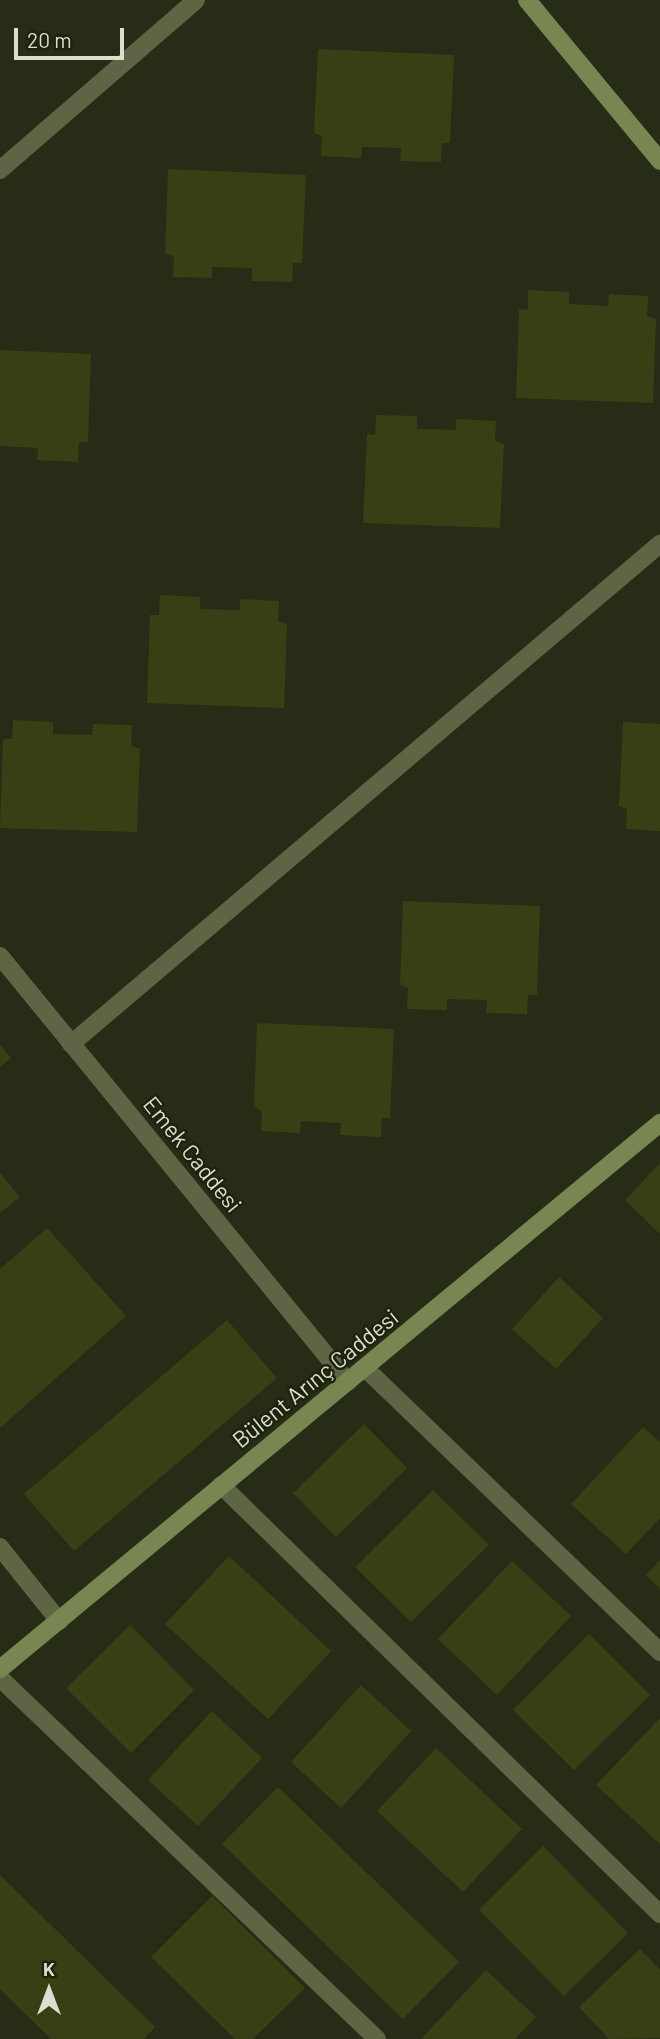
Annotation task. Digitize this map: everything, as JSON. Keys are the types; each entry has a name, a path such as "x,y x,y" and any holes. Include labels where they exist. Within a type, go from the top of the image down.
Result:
{"street":[{"path":"0,170 196,0"},
{"path":"527,0 660,160"},
{"path":"71,1044 660,544"},
{"name":"Emek Caddesi","path":"0,956 348,1382"},
{"name":"Bülent Arınç Caddesi","path":"0,1669 348,1382 367,1370 660,1123"},
{"path":"367,1370 660,1652"},
{"path":"222,1485 660,1914"},
{"path":"0,1547 59,1620"},
{"path":"0,1678 377,2039"}],"building":[{"path":"318,49 454,55 450,143 442,143 441,162 400,161 401,148 362,147 361,158 321,156 322,136 314,133"},
{"path":"168,169 306,175 302,263 293,263 292,282 252,281 252,268 212,267 212,278 173,277 174,257 165,253"},
{"path":"528,290 569,292 569,304 608,306 609,294 648,296 647,316 656,319 653,403 516,398 519,309 528,310"},
{"path":"0,350 91,354 88,442 79,442 78,462 37,460 38,448 0,446"},
{"path":"376,415 417,416 417,429 456,430 456,419 496,421 495,441 504,444 500,528 363,523 367,434 375,435"},
{"path":"160,595 200,597 200,609 240,610 240,599 279,601 278,621 287,624 284,708 147,703 150,615 159,615"},
{"path":"13,720 53,722 53,734 92,735 93,724 132,725 131,746 140,749 137,832 0,828 3,739 12,739"},
{"path":"623,722 660,724 660,831 626,829 627,809 619,806"},
{"path":"403,901 540,906 537,995 528,995 527,1014 486,1013 487,1000 447,999 447,1010 407,1009 408,988 400,985"},
{"path":"257,1023 394,1029 390,1118 382,1118 381,1137 340,1135 341,1123 301,1121 300,1133 261,1131 262,1111 254,1107"},
{"path":"0,1045 11,1058 0,1067"},
{"path":"660,1163 660,1234 625,1200"},
{"path":"0,1173 20,1197 0,1213"},
{"path":"47,1228 126,1316 0,1428 0,1269"},
{"path":"559,1277 603,1318 556,1369 512,1329"},
{"path":"227,1320 277,1378 74,1551 24,1494"},
{"path":"364,1424 407,1468 336,1537 293,1493"},
{"path":"643,1427 660,1442 660,1518 626,1554 571,1504"},
{"path":"433,1490 489,1545 411,1622 355,1567"},
{"path":"229,1556 331,1651 268,1719 165,1624"},
{"path":"660,1560 660,1589 646,1575"},
{"path":"512,1561 571,1616 497,1695 438,1639"},
{"path":"130,1625 194,1690 131,1753 66,1688"},
{"path":"589,1634 650,1695 574,1770 513,1710"},
{"path":"361,1685 411,1731 341,1808 291,1762"},
{"path":"212,1711 262,1758 198,1826 148,1780"},
{"path":"660,1718 660,1844 596,1785"},
{"path":"436,1748 522,1829 463,1892 377,1811"},
{"path":"278,1787 459,1962 403,2019 222,1844"},
{"path":"543,1846 628,1933 564,1996 479,1910"},
{"path":"0,1875 155,2027 144,2039 51,2039 0,1989"},
{"path":"212,1896 305,1988 253,2039 235,2039 151,1957"},
{"path":"640,1949 660,1970 660,2038 609,2039 579,2007"},
{"path":"486,1970 536,2017 515,2039 421,2039"}]}
